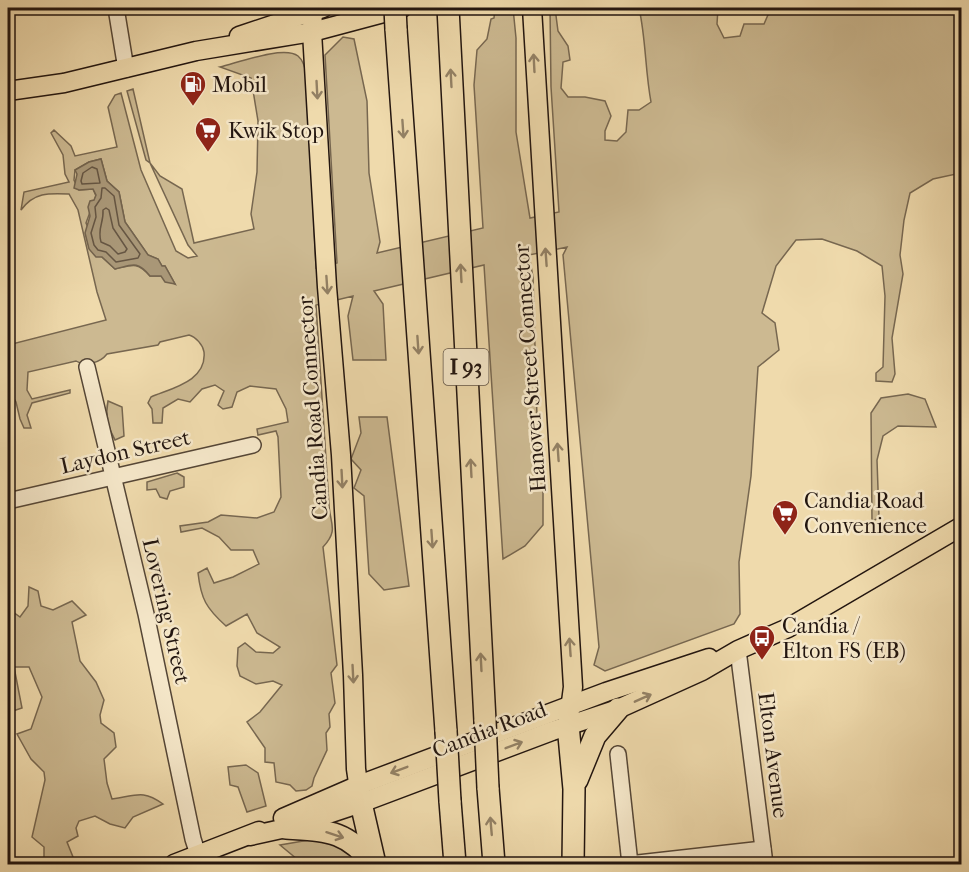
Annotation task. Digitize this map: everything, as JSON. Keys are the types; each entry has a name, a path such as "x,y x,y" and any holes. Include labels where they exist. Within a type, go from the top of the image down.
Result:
{"highway":[{"name":"I 93","path":"395,8 455,864"},
{"name":"I 93","path":"448,10 484,721 494,864"},
{"path":"574,789 595,736 618,709"},
{"path":"570,715 574,789 573,864"},
{"path":"360,794 374,864"},
{"path":"286,828 340,835 356,844 374,864"}],"main road":[{"path":"196,51 317,8"},
{"name":"Candia Road Connector","path":"317,8 312,32 327,287 341,467 356,769 360,794"},
{"path":"8,91 56,84 196,51 312,32 402,8"},
{"name":"Hanover Street Connector","path":"531,8 573,687 570,715"},
{"name":"Candia Road","path":"570,715 618,709 702,672 738,650 822,610 962,526"},
{"name":"Candia Road","path":"174,864 200,860 284,818 360,794 570,715 698,661 738,650"},
{"name":"Candia Road","path":"250,836 286,828 360,794"}],"street":[{"path":"116,8 126,69"},
{"name":"Lovering Street","path":"87,367 146,614 193,839 200,860"},
{"name":"Laydon Street","path":"8,501 253,445"},
{"name":"Elton Avenue","path":"738,650 764,857"},
{"path":"618,754 630,864 764,857"}],"shaded area":[{"path":"495,8 513,8 516,38 516,132 530,218 559,212 551,87 550,8 555,8 558,31 568,46 570,60 563,62 561,88 568,97 585,97 605,101 611,116 605,131 605,140 617,141 626,132 628,110 639,110 651,102 639,8 718,8 717,24 724,38 740,36 744,24 764,24 771,8 811,8 822,12 839,8 961,8 961,173 933,179 910,193 900,255 903,274 892,338 895,374 892,382 876,381 876,373 883,367 885,296 882,266 857,251 822,239 796,240 776,266 762,313 775,323 779,350 758,367 751,476 739,562 740,614 734,624 605,671 594,665 599,647 563,255 567,247 529,255 533,277 537,418 543,469 543,525 525,546 503,559 484,265 374,291 383,304 386,360 353,360 348,316 353,296 316,305 332,527 331,536 323,547 337,665 331,673 335,703 329,714 330,727 326,733 327,750 312,786 306,790 296,791 290,785 276,782 274,763 265,762 265,748 247,722 260,712 282,685 273,681 256,684 240,676 237,666 238,648 245,643 256,652 273,653 280,647 257,633 247,614 226,626 209,608 201,590 198,573 207,568 214,583 233,577 259,564 253,550 231,550 219,537 202,528 181,532 180,526 208,522 221,515 257,518 274,512 281,497 278,437 276,431 258,435 257,429 288,422 286,409 276,389 250,386 237,392 232,407 223,409 218,405 224,391 215,385 202,389 190,402 178,399 163,408 162,423 153,423 152,409 148,403 151,397 186,382 200,370 204,352 197,339 189,335 160,342 158,345 107,354 92,363 84,364 76,361 28,372 27,390 32,399 70,390 70,393 32,403 27,415 31,428 24,428 16,402 8,388 8,345 106,320 97,292 78,210 69,194 42,195 31,200 21,210 24,192 69,182 65,174 63,155 51,133 54,130 71,146 75,156 117,147 108,107 115,95 121,93 141,170 176,251 188,258 197,256 188,245 150,163 160,176 182,189 194,243 254,229 251,214 257,172 258,121 251,78 220,67 260,56 282,53 298,56 303,63 307,77 316,268 337,263 325,55 343,37 354,39 367,101 369,173 380,242 377,253 483,228 474,85 477,50 487,39","holes":["101,159 107,181 119,192 125,222 148,255 158,259 162,266 165,266 175,284 161,276 150,276 138,266 115,269 102,257 86,223 96,196 93,189 79,190 74,180 75,170 89,162"]},
{"path":"133,89 150,163 146,160 127,91"},
{"path":"908,394 925,399 936,427 898,426 883,436 877,460 879,517 872,522 871,413 881,398"},
{"path":"108,401 122,407 124,436 115,440 108,421"},
{"path":"359,417 387,417 409,586 384,590 369,574 364,496 354,488 361,470 351,459 361,433"},
{"path":"177,473 184,477 184,487 170,491 167,499 160,497 156,489 147,490 147,482"},
{"path":"29,587 38,591 41,606 53,610 72,601 86,615 72,622 80,661 96,682 104,700 100,715 101,723 114,733 116,747 104,759 112,799 144,795 163,804 133,817 125,828 110,824 95,816 79,821 76,828 78,836 67,842 74,864 44,864 44,847 32,837 45,780 44,772 31,759 17,734 31,729 42,697 29,667 14,667 22,708 13,711 8,709 8,602 9,609 20,617 28,606"},
{"path":"246,765 258,773 266,806 247,812 238,787 230,785 228,767"},
{"path":"309,840 339,844 362,864 303,864 280,845"}],"water":[{"path":"101,159 107,181 119,192 125,222 148,255 158,259 162,266 165,266 175,284 165,282 161,276 150,276 134,265 115,269 102,257 96,257 89,249 85,233 90,216 88,207 96,195 93,189 74,188 77,174 75,170 89,162"}],"place":[{"name":"Mobil","path":"193,107"},
{"name":"Kwik Stop","path":"208,153"},
{"name":"Candia Road Convenience","path":"785,536"},
{"name":"Candia / Elton FS (EB)","path":"762,661"}]}
